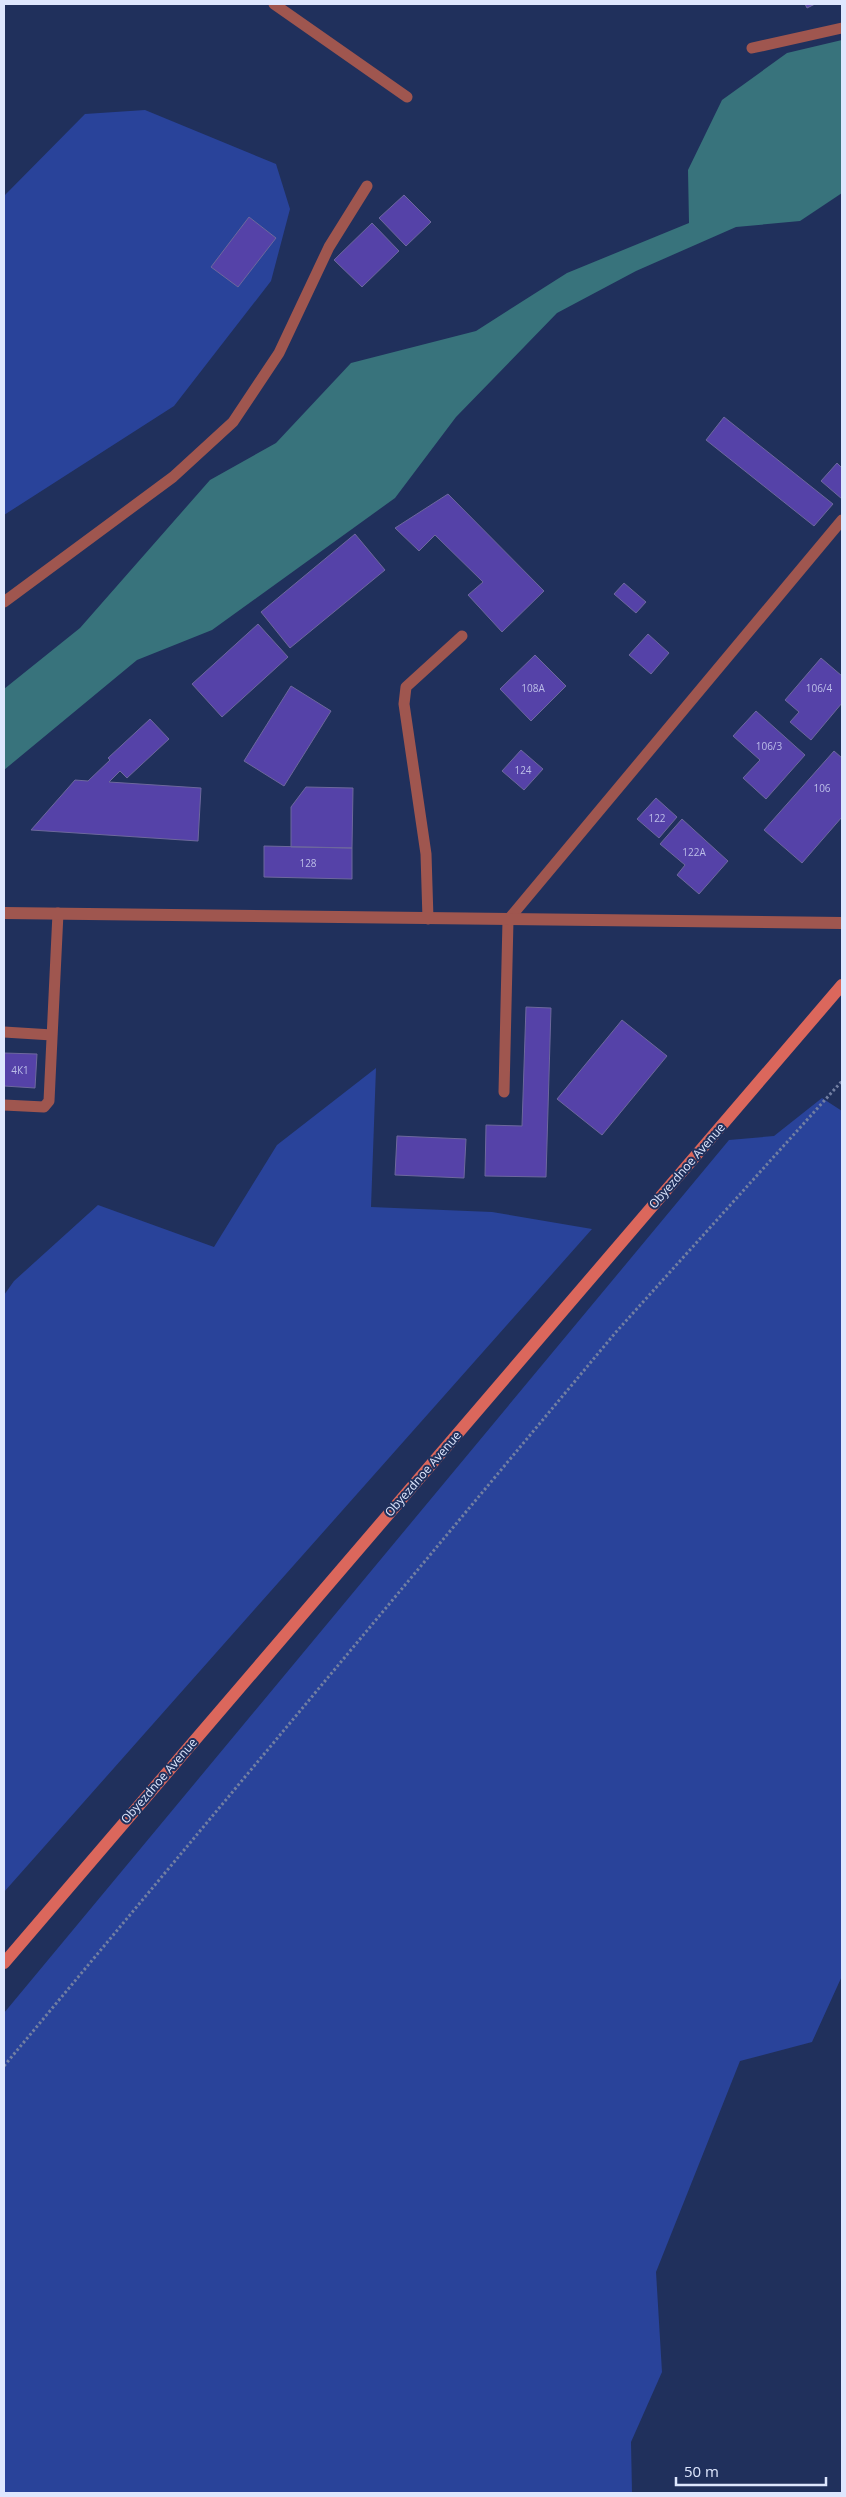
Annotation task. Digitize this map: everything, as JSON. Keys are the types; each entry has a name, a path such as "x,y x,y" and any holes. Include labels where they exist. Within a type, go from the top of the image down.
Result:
{"main road":[{"name":"Obyezdnoe Avenue","path":"4,1963 842,985"}],"street":[{"path":"4,913 842,923"}],"lane":[{"path":"274,4 407,97"},
{"path":"752,48 842,28"},
{"path":"4,602 173,478 233,422 279,353 329,248 367,186"},
{"path":"504,1092 508,920 842,520"},
{"path":"428,919 426,854 404,704 406,686 462,636"},
{"path":"4,1105 44,1107 49,1101 58,914"},
{"path":"4,1032 52,1034"}],"path":[{"path":"4,2066 616,1332 842,1081"}],"shaded area":[{"path":"842,40 842,193 800,221 736,227 636,271 557,313 456,417 395,498 212,630 137,660 4,770 4,689 80,628 210,480 276,443 351,363 476,331 567,273 689,223 688,170 722,100 787,53"},
{"path":"145,110 276,164 290,209 271,281 174,406 4,515 4,196 85,114"},
{"path":"376,1068 371,1207 492,1212 592,1229 4,1892 4,1295 14,1281 98,1205 214,1247 277,1145"},
{"path":"822,1098 842,1111 842,1976 812,2042 740,2061 656,2272 662,2372 631,2442 632,2493 4,2493 4,2013 729,1140 774,1136"}],"building":[{"path":"805,4 815,4 807,8"},
{"path":"404,195 431,222 406,246 379,218"},
{"path":"249,217 276,238 238,287 211,267"},
{"path":"372,223 399,251 362,287 334,260"},
{"path":"724,417 833,504 814,526 706,440"},
{"path":"837,463 842,468 842,499 821,481"},
{"path":"448,494 544,591 502,632 468,595 483,582 435,535 419,551 395,528"},
{"path":"355,534 385,570 290,648 261,612"},
{"path":"624,583 646,602 636,613 614,594"},
{"path":"258,624 288,657 222,717 192,684"},
{"path":"648,634 669,653 651,674 629,655"},
{"path":"535,655 566,686 531,721 500,689"},
{"path":"821,658 842,676 842,703 811,740 790,722 799,712 785,700"},
{"path":"291,686 331,711 284,786 244,761"},
{"path":"756,711 805,755 766,799 743,778 760,760 733,736"},
{"path":"150,719 169,739 127,778 120,771 109,782 201,788 198,841 31,830 75,780 88,781 110,760 108,758"},
{"path":"521,750 543,769 524,790 502,771"},
{"path":"834,751 842,758 842,817 802,863 764,830"},
{"path":"306,787 353,788 352,848 291,847 291,807"},
{"path":"656,798 677,817 659,838 637,819"},
{"path":"682,819 728,861 699,894 677,875 685,865 660,844"},
{"path":"264,846 352,848 352,879 264,877"},
{"path":"526,1007 551,1008 546,1177 485,1176 486,1125 522,1126"},
{"path":"622,1020 667,1056 602,1135 557,1099"},
{"path":"4,1053 37,1054 35,1088 4,1086"},
{"path":"397,1136 466,1139 464,1178 395,1175"}]}
